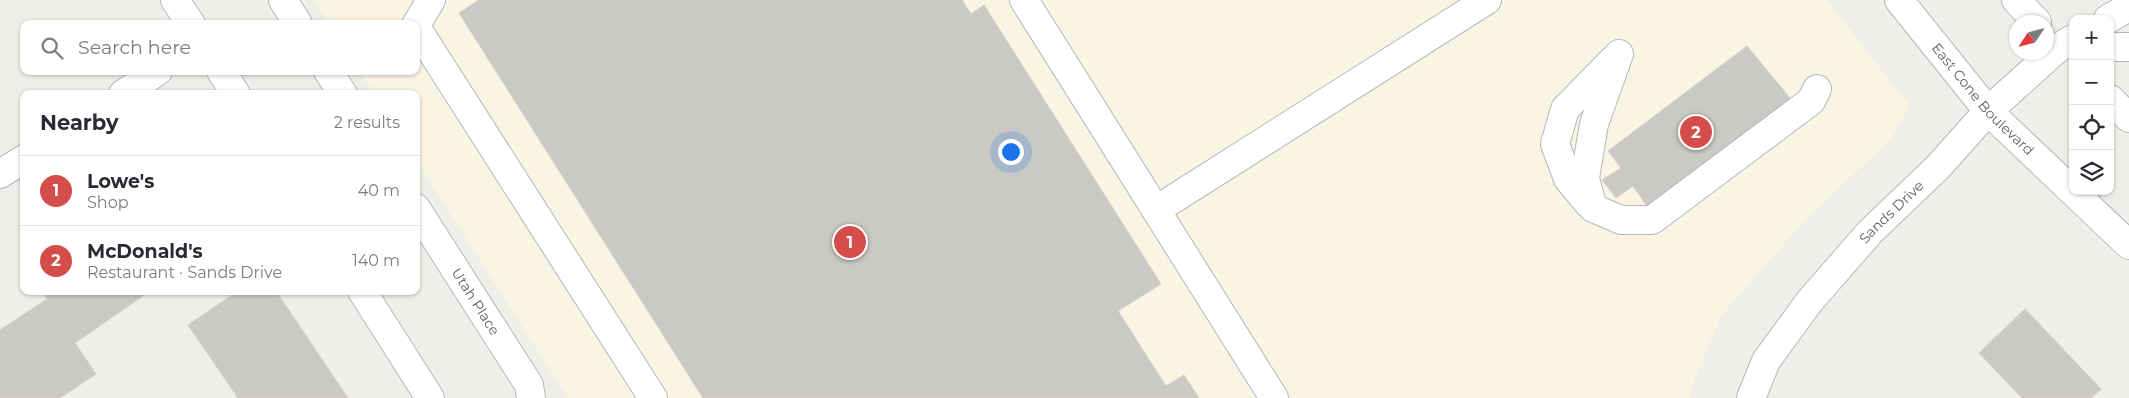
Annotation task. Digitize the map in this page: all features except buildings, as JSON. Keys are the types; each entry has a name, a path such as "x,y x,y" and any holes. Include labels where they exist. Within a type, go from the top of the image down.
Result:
{"street":[{"path":"176,0 188,20"},
{"path":"283,0 296,20"},
{"path":"420,20 432,0"},
{"path":"1024,0 1274,398"},
{"path":"1156,210 1487,0"},
{"name":"East Cone Boulevard","path":"1899,0 1988,111 2129,244"},
{"path":"2016,0 2030,15"},
{"path":"2114,16 2129,7"},
{"path":"420,32 653,398"},
{"name":"Sands Drive","path":"1750,398 1766,361 1809,302 1870,232 1938,167 1988,111 2065,45"},
{"path":"2114,47 2129,47"},
{"path":"1619,54 1594,124 1585,178 1592,208 1621,220 1652,220 1811,101 1817,89"},
{"path":"129,90 152,75"},
{"path":"224,75 233,90"},
{"path":"331,75 340,90"},
{"path":"2114,103 2129,118"},
{"path":"0,174 20,162"},
{"name":"Utah Place","path":"420,214 529,385 531,398"},
{"path":"365,295 430,398"}],"shaded area":[{"path":"314,0 1827,0 1910,106 1891,139 1806,219 1721,316 1689,398 568,398 420,166 420,90 372,90 362,75 420,75 420,20 326,20"}],"place":[{"name":"McDonald's","path":"1696,132"},
{"name":"Lowe's","path":"850,242"}]}
